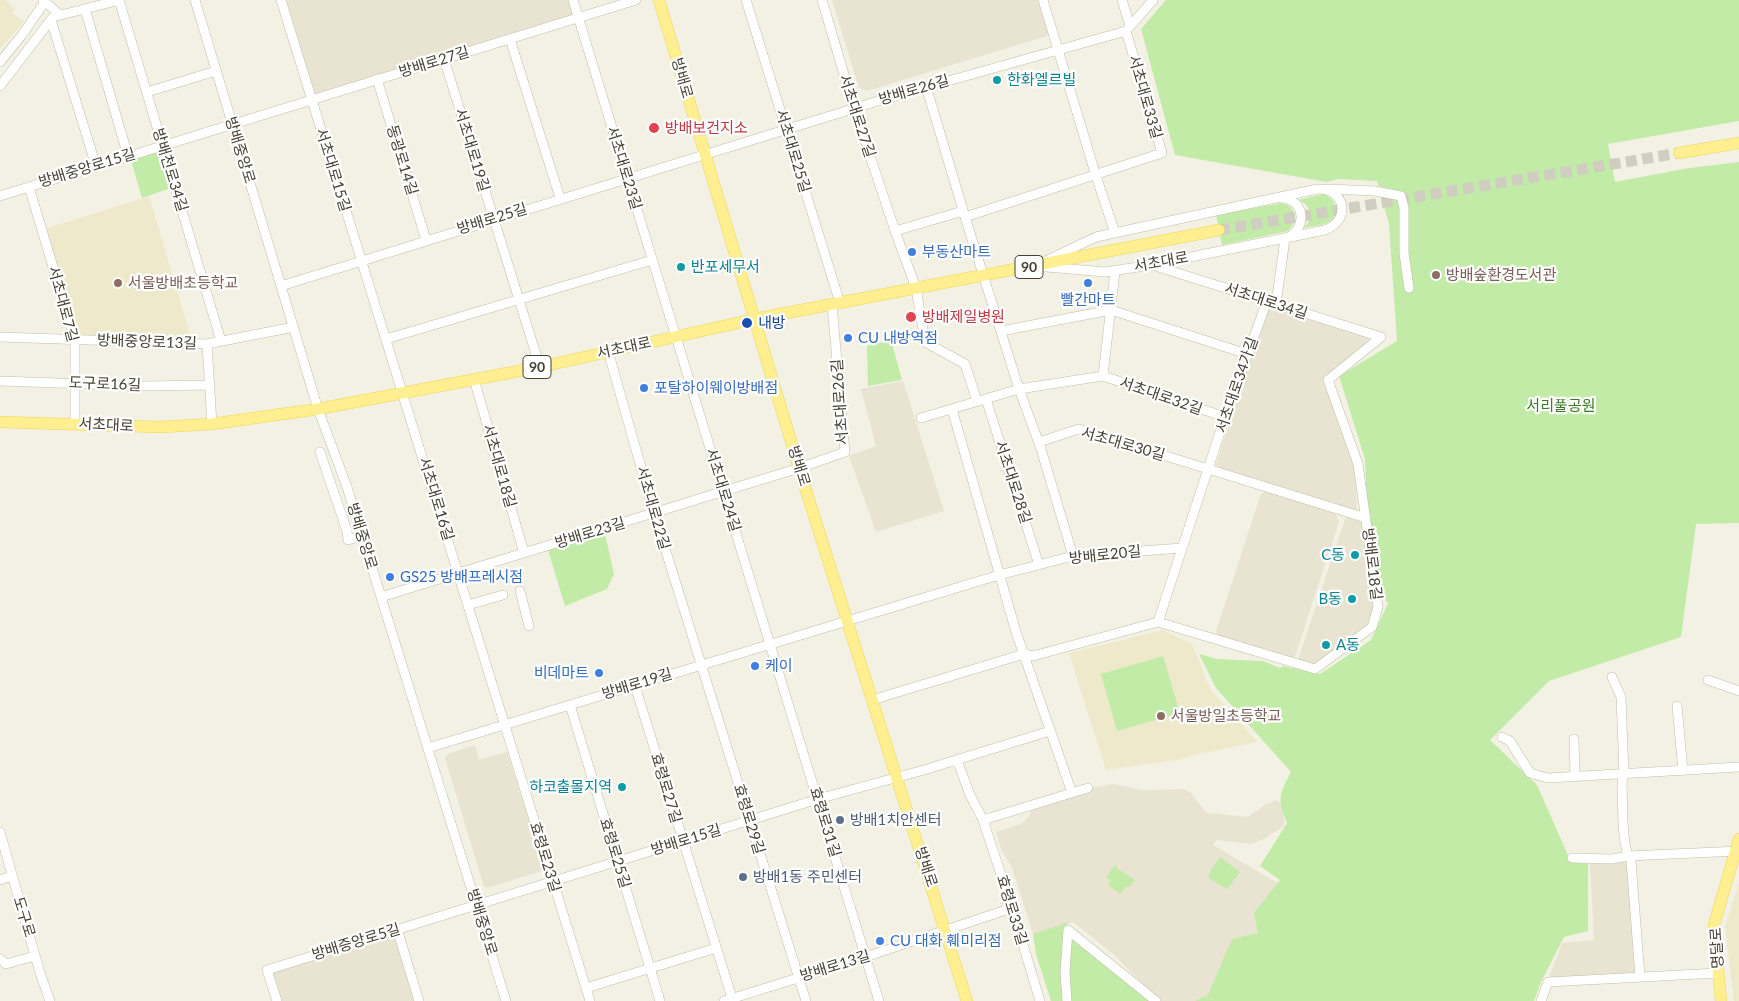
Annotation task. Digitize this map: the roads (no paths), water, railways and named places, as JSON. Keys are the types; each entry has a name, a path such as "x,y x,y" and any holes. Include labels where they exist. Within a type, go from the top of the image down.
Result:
{"main road":[{"name":"방배로","path":"659,0 704,155 756,319 799,468 967,1001"},
{"path":"1679,153 1739,143"},
{"name":"서초대로","path":"0,422 142,427 212,424 318,409 540,366 756,319 1219,230"},
{"name":"명달로","path":"1721,1001 1714,925 1739,839"}],"street":[{"path":"0,86 53,16 120,0"},
{"name":"방배천로34길","path":"120,0 221,341"},
{"name":"방배중앙로","path":"195,0 318,409 347,487 506,1001"},
{"name":"서초대로15길","path":"281,0 403,393"},
{"name":"서초대로23길","path":"573,0 676,336"},
{"name":"방배로27길","path":"232,123 636,0"},
{"name":"서초대로25길","path":"746,0 786,129 836,304"},
{"name":"서초대로27길","path":"822,0 854,108 916,288"},
{"path":"1043,0 1115,233"},
{"path":"1122,0 1128,28"},
{"path":"1128,28 1153,0"},
{"path":"0,62 22,36 45,1 60,15"},
{"path":"85,9 128,156"},
{"path":"51,20 96,166"},
{"name":"방배로26길","path":"704,155 926,86 1058,50 1128,28"},
{"name":"서초대로33길","path":"1096,176 1162,153 1128,28"},
{"path":"510,39 560,198"},
{"name":"서초대로19길","path":"444,59 540,366"},
{"path":"147,92 216,71"},
{"name":"동광로14길","path":"377,79 426,240"},
{"path":"926,86 964,214 1019,389 1039,442 1073,556"},
{"name":"방배중앙로15길","path":"0,196 232,123"},
{"name":"방배로25길","path":"281,286 626,177 704,155"},
{"path":"895,231 964,214 1096,176"},
{"name":"서초대로7길","path":"29,187 75,340 75,424"},
{"path":"1323,189 1375,191 1401,196 1404,208 1404,253 1409,288"},
{"name":"서초대로","path":"1323,189 1335,194 1342,205 1342,212 1337,223 1326,230 1285,239 1105,272 1035,266 1096,236 1323,189"},
{"path":"1276,304 1285,239 1300,227 1301,214 1295,203 1289,200 1277,199"},
{"path":"386,339 652,260"},
{"name":"서초대로34길","path":"1151,265 1381,337"},
{"name":"서초대로32길","path":"1115,270 1103,376 1225,418"},
{"name":"서초대로28길","path":"916,288 925,342 965,364 982,400 1039,565"},
{"name":"서초대로34가길","path":"1158,622 1225,418 1267,301"},
{"name":"서초대로26길","path":"799,468 844,452 836,304"},
{"path":"1001,331 1111,310 1248,354"},
{"name":"방배중앙로13길","path":"0,337 207,344 294,328"},
{"name":"서초대로24길","path":"676,336 770,644"},
{"name":"방배로18길","path":"1158,622 1315,669 1372,627 1378,607 1358,464 1328,380 1381,337"},
{"path":"207,344 212,424"},
{"name":"서초대로22길","path":"608,351 654,513 701,665"},
{"path":"922,418 1019,389 1103,376"},
{"name":"서초대로18길","path":"474,379 524,553"},
{"name":"도구로16길","path":"0,381 74,384 210,385"},
{"name":"서초대로16길","path":"403,393 505,725"},
{"path":"952,409 1016,632 1072,793"},
{"name":"서초대로30길","path":"1039,442 1079,429 1208,469"},
{"path":"320,452 345,523 348,540 362,536"},
{"name":"방배로23길","path":"381,597 799,468"},
{"path":"1208,469 1366,518"},
{"name":"방배로20길","path":"847,620 999,575 1073,556 1182,548"},
{"path":"520,590 529,626"},
{"path":"468,605 503,595"},
{"name":"방배로19길","path":"428,748 847,620"},
{"path":"872,700 1024,654 1033,656 1158,622"},
{"name":"효령로31길","path":"770,644 879,1001"},
{"name":"효령로29길","path":"701,665 806,1001"},
{"path":"1612,677 1621,697 1625,846 1628,856 1632,861 1640,977"},
{"path":"1708,680 1739,691"},
{"name":"효령로27길","path":"635,686 716,948 730,1000"},
{"name":"효령로25길","path":"570,705 660,1001"},
{"path":"1677,706 1683,771"},
{"name":"효령로23길","path":"505,725 590,1001"},
{"name":"방배로15길","path":"476,905 818,799 957,760 1050,731"},
{"path":"1502,737 1510,741 1530,773 1548,778 1739,767"},
{"path":"1574,739 1575,777"},
{"name":"효령로33길","path":"957,760 970,795 983,820 1040,1001"},
{"path":"983,820 1088,788"},
{"name":"도구로","path":"0,832 11,876 50,1001"},
{"path":"1572,858 1612,859 1628,856 1737,851"},
{"path":"0,880 11,876"},
{"name":"방배중앙로5길","path":"277,1001 267,970 476,905"},
{"path":"946,930 1012,908"},
{"path":"397,929 419,1001"},
{"name":"방배로13길","path":"730,1000 946,930"},
{"path":"1067,1001 1065,972 1068,930 1156,1001"},
{"path":"586,988 716,948"},
{"path":"0,959 6,964 35,956"},
{"path":"1541,1001 1548,982 1718,973"}],"tunnel":[{"path":"1219,230 1679,153"}],"place":[{"name":"한화엘르빌","path":"997,80"},
{"name":"방배보건지소","path":"654,128"},
{"name":"부동산마트","path":"912,252"},
{"name":"반포세무서","path":"681,267"},
{"name":"방배숲환경도서관","path":"1436,275"},
{"name":"서울방배초등학교","path":"118,283"},
{"name":"빨간마트","path":"1088,283"},
{"name":"방배제일병원","path":"911,317"},
{"name":"내방","path":"747,323"},
{"name":"CU 내방역점","path":"848,338"},
{"name":"포탈하이웨이방배점","path":"644,388"},
{"name":"C동","path":"1355,555"},
{"name":"GS25 방배프레시점","path":"390,577"},
{"name":"B동","path":"1352,599"},
{"name":"A동","path":"1326,645"},
{"name":"케이","path":"755,666"},
{"name":"비데마트","path":"599,673"},
{"name":"서울방일초등학교","path":"1161,716"},
{"name":"하코출몰지역","path":"622,787"},
{"name":"방배1치안센터","path":"840,820"},
{"name":"방배1동 주민센터","path":"743,877"},
{"name":"CU 대화 훼미리점","path":"880,941"}],"park label":[{"name":"서리풀공원","path":"1561,406"}]}
